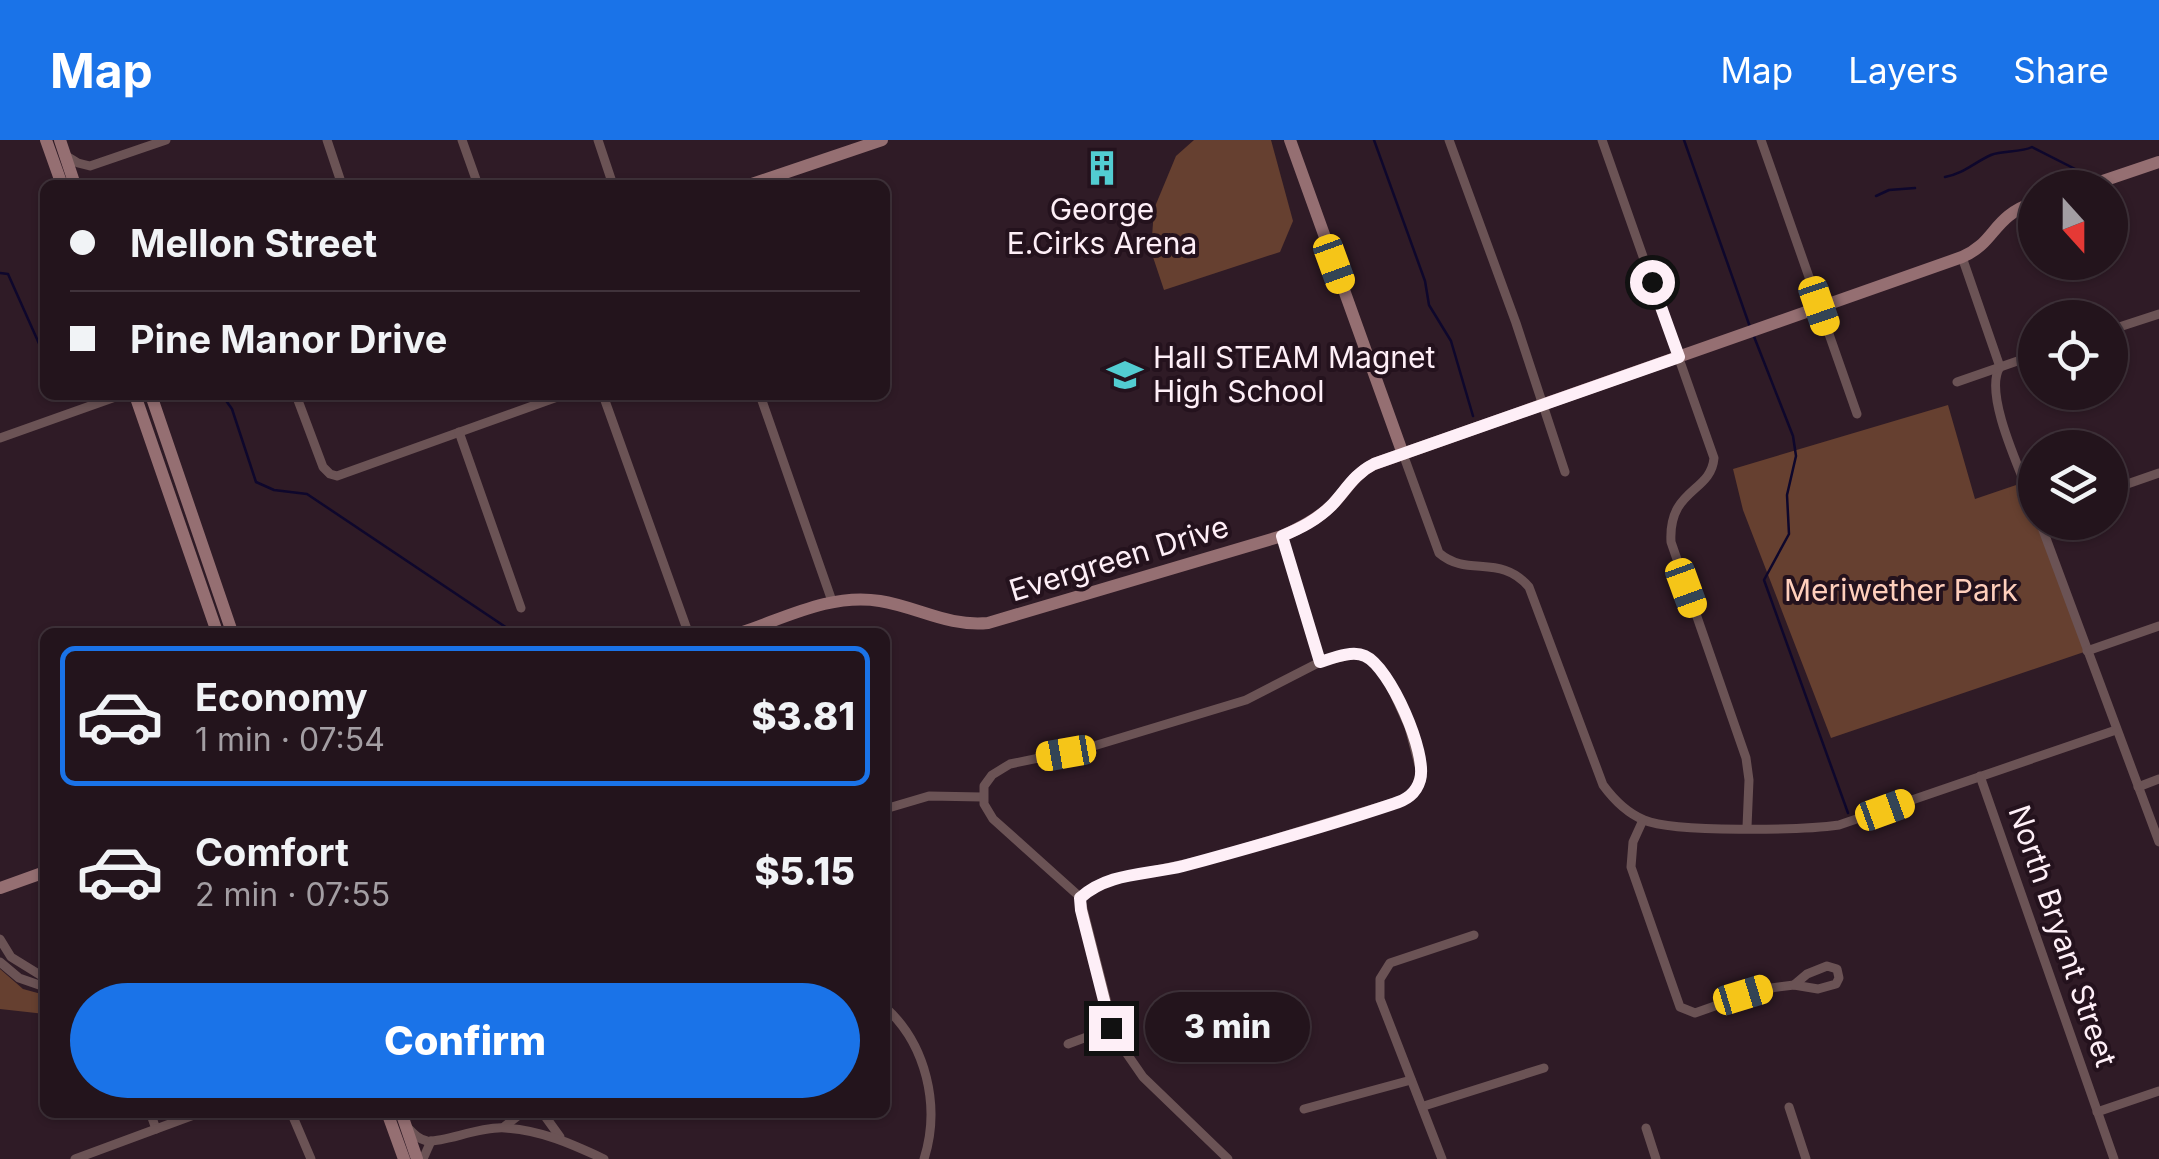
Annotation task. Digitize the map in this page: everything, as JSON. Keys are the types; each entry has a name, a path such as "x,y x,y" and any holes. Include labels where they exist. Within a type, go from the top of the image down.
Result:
{"street":[{"path":"46,140 60,180"},
{"path":"62,147 78,163 90,166 166,140"},
{"path":"327,140 340,180"},
{"path":"462,140 476,180"},
{"path":"598,140 611,180"},
{"path":"764,180 882,140"},
{"path":"1290,140 1439,553 1462,565 1504,568 1529,587 1603,785 1618,803 1642,820 1680,827 1839,825 2116,730"},
{"path":"1449,140 1565,472"},
{"path":"1602,140 1706,430 1714,465 1676,506 1671,542 1746,758 1748,827"},
{"path":"1760,140 1856,414"},
{"path":"62,147 76,180"},
{"path":"2128,172 2159,162"},
{"path":"81,180 90,166"},
{"name":"Evergreen Drive","path":"760,628 832,601 878,600 944,621 988,623 1282,536 1312,522 1367,468 1962,257 1981,248 1998,222 2018,208"},
{"path":"1962,257 2000,367"},
{"path":"2128,324 2159,314"},
{"path":"1958,382 2018,361"},
{"path":"2000,367 1994,377 1995,395 2018,460"},
{"path":"0,438 107,400"},
{"path":"137,400 217,628"},
{"path":"153,400 231,628"},
{"path":"298,400 322,463 330,474 342,475 549,400"},
{"path":"604,400 687,628"},
{"path":"762,400 832,601"},
{"path":"459,432 521,608"},
{"path":"2128,483 2159,472"},
{"path":"1282,536 1320,662"},
{"path":"2046,540 2159,842"},
{"path":"2086,651 2159,626"},
{"path":"1080,898 1114,879 1208,859 1379,809 1411,795 1420,781 1421,765 1410,727 1385,674 1360,654 1320,662 1246,700 1086,748 1010,764 988,779 982,797 999,826 1080,898 1111,1028 1143,1077 1228,1159"},
{"name":"North Bryant Street","path":"1980,776 2114,1159"},
{"path":"2138,787 2159,780"},
{"path":"890,807 928,796 982,797"},
{"path":"1642,820 1633,842 1631,867 1680,1007 1695,1013 1763,989 1794,985"},
{"path":"2,889 40,874"},
{"path":"1442,1159 1379,994 1382,973 1401,958 1474,936"},
{"path":"0,938 12,956 40,975"},
{"path":"0,962 19,978 40,985"},
{"path":"890,1012 911,1037 928,1086 932,1126 924,1159"},
{"path":"1068,1044 1111,1028"},
{"path":"1424,1106 1544,1068"},
{"path":"1304,1109 1411,1080"},
{"path":"2098,1112 2159,1090"},
{"path":"1789,1107 1806,1159"},
{"path":"152,1118 156,1129"},
{"path":"76,1159 186,1118"},
{"path":"294,1118 311,1159"},
{"path":"389,1118 404,1159"},
{"path":"502,1127 515,1118"},
{"path":"546,1118 562,1139"},
{"path":"403,1119 419,1138 431,1142 458,1133 502,1127 562,1139 604,1159"},
{"path":"403,1119 420,1159"},
{"path":"1646,1128 1656,1159"},
{"path":"420,1159 431,1142"}],"green space":[{"path":"1194,140 1271,140 1293,221 1280,252 1164,290 1151,251 1154,209 1176,156"},
{"name":"Meriwether Park","path":"1948,405 1975,499 2018,484 2018,540 2046,540 2087,651 1831,738 1743,510 1733,469"},
{"path":"0,969 23,989 40,994 40,1013 0,1009"}],"waterway":[{"path":"1374,140 1425,281 1429,305 1451,341 1473,416"},
{"path":"1684,140 1750,327"},
{"path":"1945,177 1991,155 2032,147 2077,170"},
{"path":"1876,196 1889,190 1915,188"},
{"path":"0,273 8,274 40,346"},
{"path":"1753,334 1793,436 1796,456 1787,495 1789,534 1764,580 1848,813"},
{"path":"226,400 256,482 274,490 307,494 507,628"}],"place":[{"name":"George E.Cirks Arena","path":"1102,168"},
{"name":"Hall STEAM Magnet High School","path":"1125,375"}],"route":[{"path":"1111,1028 1081,910 1080,898 1086,892 1114,879 1184,866 1393,804 1411,795 1420,781 1416,745 1385,674 1360,654 1320,662 1282,536 1312,522 1356,476 1374,464 1679,357 1652,282"}]}
